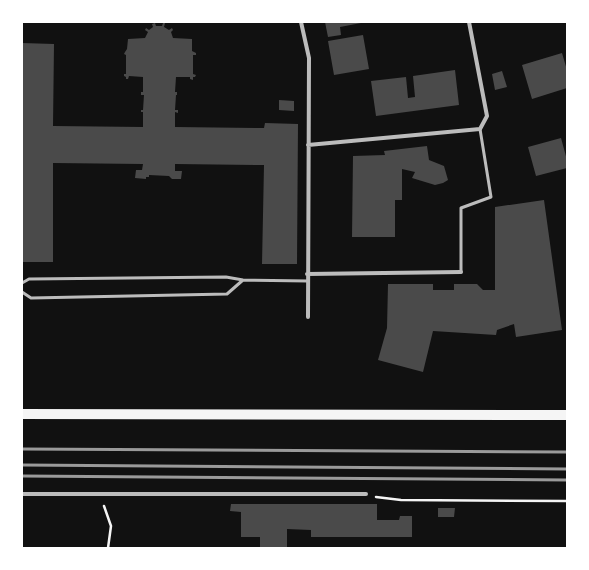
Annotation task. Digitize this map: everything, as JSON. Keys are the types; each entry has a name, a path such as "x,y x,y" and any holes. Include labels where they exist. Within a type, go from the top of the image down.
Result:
{"main road":[{"path":"22,414 567,415"}],"street":[{"path":"302,22 309,58 308,317"},
{"path":"308,145 480,129 487,116 469,22"},
{"path":"307,274 461,272"},
{"path":"22,494 366,494"}],"lane":[{"path":"461,272 461,208 491,196 480,129"},
{"path":"22,283 29,279 226,277 243,280 308,281"},
{"path":"22,292 30,298 227,294 243,280"}],"path":[{"path":"100,494 111,526 108,548"},
{"path":"366,494 401,500 567,501"}],"building":[{"path":"325,22 361,23 340,27 341,35 328,37"},
{"path":"155,23 156,26 162,26 163,23 165,23 164,27 169,30 172,28 173,30 171,32 173,38 192,39 192,51 196,53 196,55 193,55 193,74 196,75 193,77 193,80 190,79 190,77 176,77 175,92 177,92 177,95 175,110 178,110 178,113 175,112 175,127 264,128 265,123 298,124 297,264 262,264 264,165 175,164 175,171 182,171 181,179 172,179 169,176 149,175 146,179 135,178 136,170 142,170 143,164 53,163 53,262 22,262 22,43 54,44 53,126 143,127 143,112 141,112 141,110 143,110 144,95 141,95 141,92 143,92 143,77 129,76 128,79 126,79 124,74 126,74 126,55 124,54 127,49 128,39 145,38 148,32 145,30 146,28 149,30 153,27 152,24"},
{"path":"363,35 369,69 334,75 328,41"},
{"path":"562,53 567,70 567,88 532,99 522,65"},
{"path":"455,70 459,105 376,116 371,81 406,77 408,98 415,97 413,76"},
{"path":"502,71 507,87 495,90 492,74"},
{"path":"279,100 294,101 294,111 279,110"},
{"path":"561,138 567,160 567,168 536,176 528,147"},
{"path":"427,146 429,160 444,166 448,180 435,185 412,178 415,172 402,169 402,200 395,200 395,237 352,237 353,156 385,155 384,151"},
{"path":"544,200 562,330 516,337 514,324 497,330 496,335 433,331 423,372 378,360 387,328 388,284 433,284 433,290 454,290 454,284 477,284 483,290 495,290 495,207"},
{"path":"231,504 377,504 377,520 399,520 400,516 412,516 412,537 311,537 311,530 287,529 287,548 260,548 260,537 241,537 241,512 230,511"},
{"path":"438,508 455,508 454,517 438,517"}],"railway":[{"path":"22,449 567,452"},
{"path":"22,465 567,469"},
{"path":"22,476 567,480"}]}
